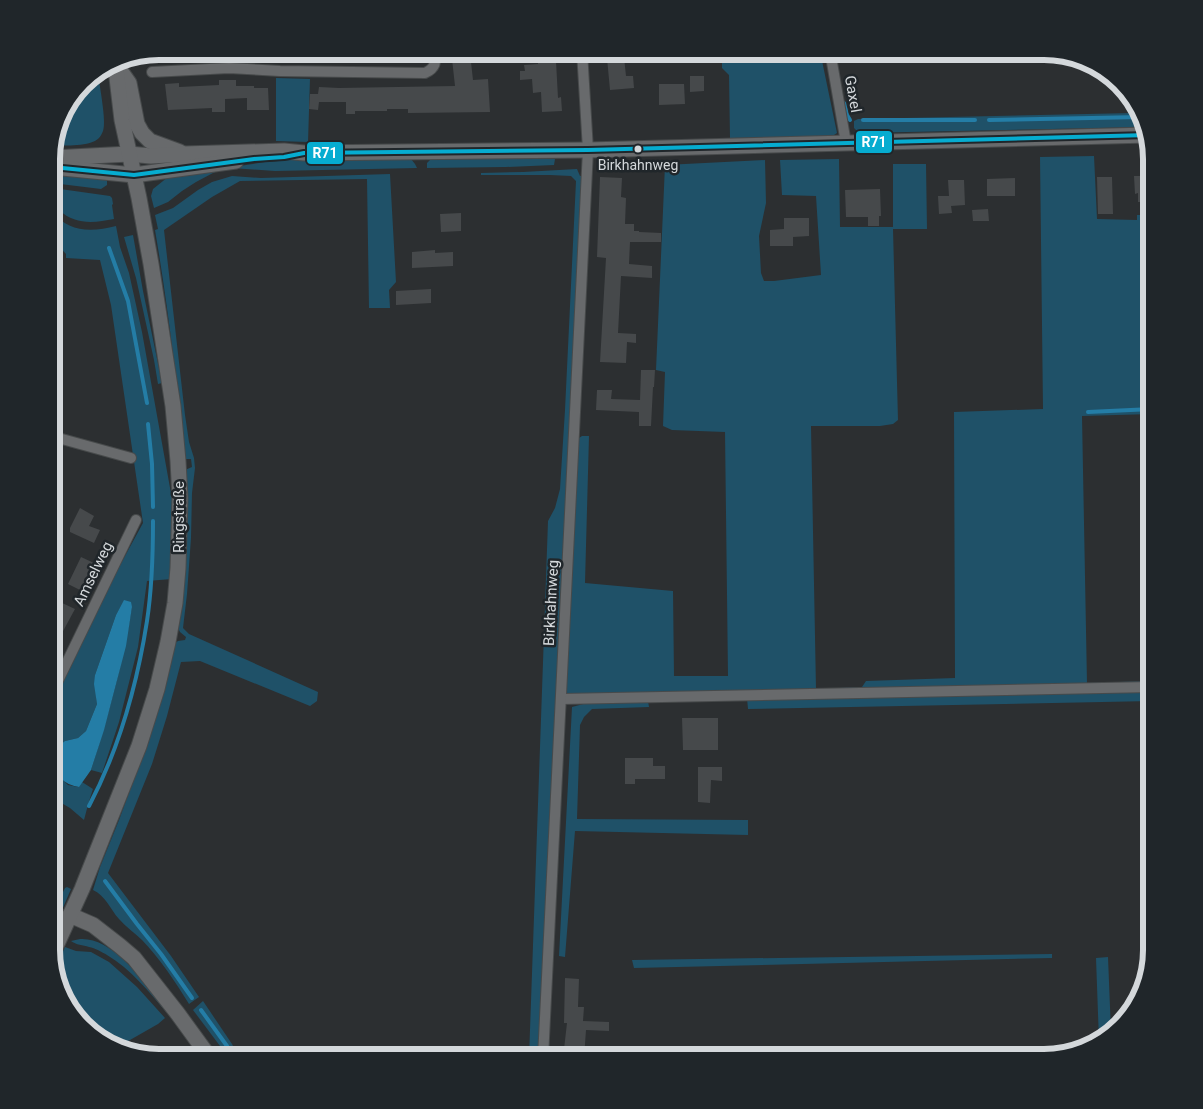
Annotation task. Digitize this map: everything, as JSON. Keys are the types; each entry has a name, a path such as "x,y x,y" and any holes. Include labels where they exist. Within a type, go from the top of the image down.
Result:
{"street":[{"path":"152,72 229,68 280,71 425,73 432,70 435,60"},
{"name":"Birkhahnweg","path":"543,1049 588,150 583,60"},
{"name":"Gaxel","path":"832,60 846,143"},
{"path":"119,68 129,83 137,124 142,133 150,141 184,154"},
{"name":"Ringstraße","path":"60,938 139,746 168,642 175,603 178,568 180,498 173,406 139,198 122,120 117,69"},
{"path":"60,158 129,154 151,156 284,152 588,150 1140,135"},
{"path":"60,168 134,175 254,159 284,157 304,152"},
{"path":"60,438 131,458"},
{"name":"Amselweg","path":"60,678 136,520"},
{"path":"561,699 1143,687"},
{"path":"70,915 93,925 134,958 203,1049"}],"shaded area":[{"path":"722,60 822,60 837,133 828,137 730,138 729,75 722,68"},
{"path":"276,78 310,79 308,142 276,141"},
{"path":"99,81 104,120 103,131 95,141 61,146 63,133 70,115 80,99"},
{"path":"1132,113 1138,127 859,133 854,128 854,121 858,119"},
{"path":"1094,156 1097,219 1137,220 1137,215 1143,215 1143,414 1082,416 1087,683 1143,681 1143,684 571,696 567,694 579,438 582,436 589,436 585,583 673,591 674,676 728,676 725,432 672,430 663,426 665,372 656,370 665,165 765,160 766,203 759,236 761,273 764,281 821,275 816,196 782,195 780,160 839,159 840,227 893,227 893,164 926,164 927,229 893,229 898,420 893,424 880,426 811,426 816,689 862,687 866,681 955,678 954,412 1043,409 1040,157"},
{"path":"433,157 555,159 554,165 427,168 427,163"},
{"path":"411,159 417,168 275,171 223,169 196,182 168,202 154,208 151,196 153,189 168,177 265,162"},
{"path":"577,169 580,176 584,176 538,1049 529,1049 548,521 555,508 560,489 576,181 571,176 481,175 481,173"},
{"path":"390,174 396,282 389,290 390,308 369,308 367,179 240,181 212,197 164,230 185,415 195,468 183,628 189,634 318,692 317,701 310,706 200,661 181,662 152,764 108,873 171,956 199,997 189,1004 155,955 119,919 101,896 93,890 152,730 175,643 185,640 186,637 178,628 185,470 192,467 191,459 184,459 172,344 155,230 158,229 155,215 173,208 212,182 232,176 261,178"},
{"path":"60,175 107,178 107,185 101,189 60,184"},
{"path":"60,189 110,196 112,198 114,219 85,222 65,215 60,211"},
{"path":"60,219 73,227 89,230 116,226 142,332 174,510 172,579 147,581 138,647 119,722 102,773 91,770 115,690 132,607 124,601 116,615 95,675 97,704 86,731 78,738 65,741 60,762 60,686 143,523 111,305 100,260 66,258 66,254 60,248"},
{"path":"133,235 162,383 158,384 136,278 124,237"},
{"path":"124,600 131,602 132,607 126,646 104,730 91,770 79,787 67,783 60,778 60,745 65,741 78,738 86,731 97,704 94,684 95,675 116,615"},
{"path":"1143,690 1143,701 748,709 747,698"},
{"path":"648,701 649,707 592,709 584,717 580,725 577,819 748,820 748,835 575,831 565,957 559,956 572,707 587,703"},
{"path":"60,777 68,785 78,787 82,782 93,789 84,820 60,802"},
{"path":"60,831 63,838 60,845"},
{"path":"65,888 71,889 60,914 60,898"},
{"path":"80,939 102,944 122,958 163,1005 167,1013 139,981 116,961 96,949 71,941"},
{"path":"65,947 76,951 91,952 109,962 137,987 165,1018 125,1043 109,1036 89,1020 73,1000 63,976 60,957"},
{"path":"1052,954 1052,958 634,968 632,960"},
{"path":"1108,957 1111,1023 1099,1032 1096,958"},
{"path":"203,1001 234,1049 222,1049 193,1010"}],"building":[{"path":"452,60 475,60 475,62 471,62 473,80 488,79 490,112 408,113 408,109 387,109 387,111 355,111 355,114 346,114 346,102 319,102 318,110 309,109 310,94 318,94 319,87 455,86"},
{"path":"538,60 559,60 556,61 558,98 561,97 562,111 542,112 541,92 533,93 532,79 520,80 520,71 525,71 524,65 538,64"},
{"path":"607,60 624,60 626,76 633,76 634,88 610,90"},
{"path":"690,76 704,76 704,91 690,92"},
{"path":"219,80 236,80 236,86 268,88 269,110 247,110 247,98 225,99 225,112 212,112 212,108 168,110 165,84 179,83 179,87 219,85"},
{"path":"659,84 684,84 685,104 659,105"},
{"path":"1134,176 1143,176 1143,202 1138,202 1138,193 1135,194"},
{"path":"600,177 622,178 621,197 626,198 625,224 634,224 634,231 661,233 661,242 630,242 629,264 652,266 652,278 621,276 618,333 636,334 636,343 627,342 626,363 600,362 606,258 597,257"},
{"path":"1097,177 1112,177 1113,214 1098,214"},
{"path":"1015,178 1015,196 987,196 987,179"},
{"path":"948,180 964,180 965,205 951,206 952,213 939,214 938,196 949,196"},
{"path":"880,189 881,216 879,216 879,226 868,226 868,217 846,217 845,190"},
{"path":"988,209 989,221 973,221 972,210"},
{"path":"461,213 461,231 441,232 440,214"},
{"path":"784,218 809,218 809,236 793,237 793,246 770,246 770,230 784,229"},
{"path":"435,250 435,253 453,252 453,266 412,268 412,252"},
{"path":"431,289 431,303 396,305 396,291"},
{"path":"641,370 655,370 651,426 639,426 639,412 596,410 597,390 612,390 611,399 640,400"},
{"path":"80,508 94,516 89,526 100,530 94,543 70,532 70,528"},
{"path":"81,557 94,563 82,591 68,584"},
{"path":"60,602 75,609 62,633 60,632"},
{"path":"682,718 718,718 718,750 683,750"},
{"path":"625,758 653,758 653,766 665,766 665,779 635,779 635,784 625,784"},
{"path":"698,767 722,767 722,781 711,780 710,803 698,802"},
{"path":"565,978 579,979 578,1007 584,1007 583,1021 609,1022 609,1031 586,1030 585,1049 564,1049 567,1023 564,1023"}],"waterway":[{"path":"844,103 850,120"},
{"path":"989,120 1134,117"},
{"path":"863,120 975,120"},
{"path":"109,248 128,301 147,403"},
{"path":"1088,412 1143,409"},
{"path":"148,424 152,464 153,507"},
{"path":"89,806 118,739 138,669 150,596 153,521"},
{"path":"105,881 192,998"},
{"path":"201,1010 228,1049"}],"transit line":[{"name":"R71","path":"60,168 134,175 304,153 588,150 1140,135"}],"place":[{"name":"Birkhahnweg","path":"638,149"}]}
